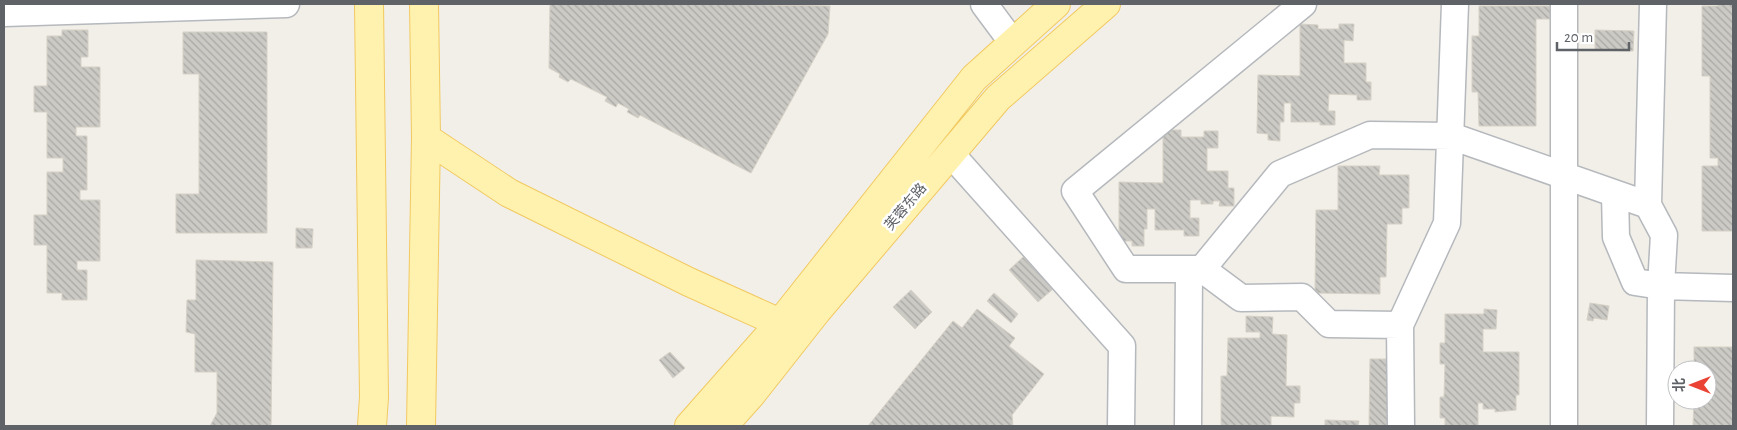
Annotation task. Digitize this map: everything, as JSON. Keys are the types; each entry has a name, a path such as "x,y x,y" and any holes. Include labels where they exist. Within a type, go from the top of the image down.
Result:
{"main road":[{"path":"369,4 374,396 372,426"},
{"path":"421,426 426,138 424,4"},
{"name":"芙蓉东路","path":"689,426 780,322 974,78 1056,4"},
{"name":"芙蓉东路","path":"723,426 750,396 817,311 998,98 1106,4"},
{"path":"426,138 509,193 689,282 780,322"}],"street":[{"path":"4,13 286,4"},
{"path":"984,4 1013,43"},
{"path":"1303,4 1075,191 1126,269 1195,269 1241,298 1302,297 1329,324 1400,325"},
{"path":"1401,426 1400,325 1447,223 1455,4"},
{"path":"1564,4 1564,426"},
{"path":"1653,4 1648,205 1664,235 1661,286 1660,426"},
{"path":"1188,426 1195,269 1280,174 1370,135 1451,136 1648,205"},
{"path":"951,154 1122,346 1121,426"},
{"path":"1615,194 1616,237 1635,282 1661,286 1733,288"}],"building":[{"path":"550,4 830,6 828,34 751,173 640,115 638,118 627,112 629,109 618,103 616,107 605,101 607,97 571,79 568,82 559,77 560,74 549,68"},
{"path":"1718,4 1733,4 1733,231 1702,231 1702,166 1718,166 1718,158 1710,158 1710,76 1702,76 1702,6 1718,6"},
{"path":"1479,6 1560,6 1560,19 1536,19 1536,126 1479,126 1478,92 1472,92 1472,36 1479,36"},
{"path":"1300,24 1318,25 1318,29 1339,29 1339,24 1354,24 1353,41 1344,40 1344,63 1366,63 1366,82 1371,82 1371,100 1357,100 1357,95 1329,94 1328,111 1335,111 1335,125 1320,125 1320,122 1291,122 1291,103 1284,103 1284,122 1280,122 1280,141 1268,140 1268,134 1257,133 1258,75 1300,76"},
{"path":"62,30 88,30 88,57 81,57 81,67 100,67 100,127 76,127 76,136 87,136 87,190 80,190 80,200 100,200 100,261 77,261 77,270 87,270 87,300 62,300 62,293 47,293 47,245 34,245 34,215 47,215 47,172 63,172 63,158 47,158 47,112 34,112 34,86 47,86 47,36 62,36"},
{"path":"1595,30 1634,31 1633,51 1595,50"},
{"path":"183,32 267,32 267,233 176,233 176,194 199,194 199,74 183,74"},
{"path":"1163,130 1181,130 1181,137 1204,137 1204,131 1218,131 1218,148 1207,148 1207,171 1228,171 1228,188 1234,188 1234,206 1219,206 1220,201 1213,201 1213,204 1201,204 1201,200 1190,200 1190,218 1199,218 1199,236 1184,236 1184,230 1155,230 1155,209 1147,209 1147,229 1144,229 1144,246 1132,246 1132,241 1119,241 1119,182 1163,183"},
{"path":"1338,166 1380,166 1379,175 1409,175 1409,208 1402,208 1402,224 1387,224 1386,277 1380,277 1380,294 1315,293 1316,210 1338,210"},
{"path":"296,228 313,229 312,248 296,248"},
{"path":"1023,257 1053,289 1038,302 1009,270"},
{"path":"196,260 273,262 271,426 210,426 217,413 217,372 195,372 195,334 186,332 187,300 196,300"},
{"path":"911,290 932,312 915,329 893,307"},
{"path":"994,293 1018,314 1011,323 987,301"},
{"path":"1590,303 1609,306 1607,320 1594,318 1593,321 1587,320"},
{"path":"977,309 1015,338 1009,346 1044,374 1012,415 1013,426 868,426 953,321 962,328"},
{"path":"1484,309 1497,310 1496,329 1483,329 1483,352 1519,352 1519,395 1516,395 1516,410 1495,412 1495,409 1483,409 1483,403 1478,403 1478,426 1445,426 1445,418 1440,418 1440,397 1444,397 1445,364 1440,364 1440,343 1445,343 1445,314 1484,314"},
{"path":"1246,316 1273,317 1272,334 1287,335 1286,386 1300,386 1300,403 1294,403 1294,417 1271,416 1271,426 1221,426 1221,376 1227,376 1228,338 1260,338 1260,332 1246,332"},
{"path":"1694,347 1733,347 1733,426 1693,426 1694,410 1717,410 1717,360 1694,360"},
{"path":"670,352 685,368 673,378 659,360"},
{"path":"1370,359 1389,359 1388,426 1369,426"},
{"path":"1325,420 1359,421 1358,426 1325,426"}]}
